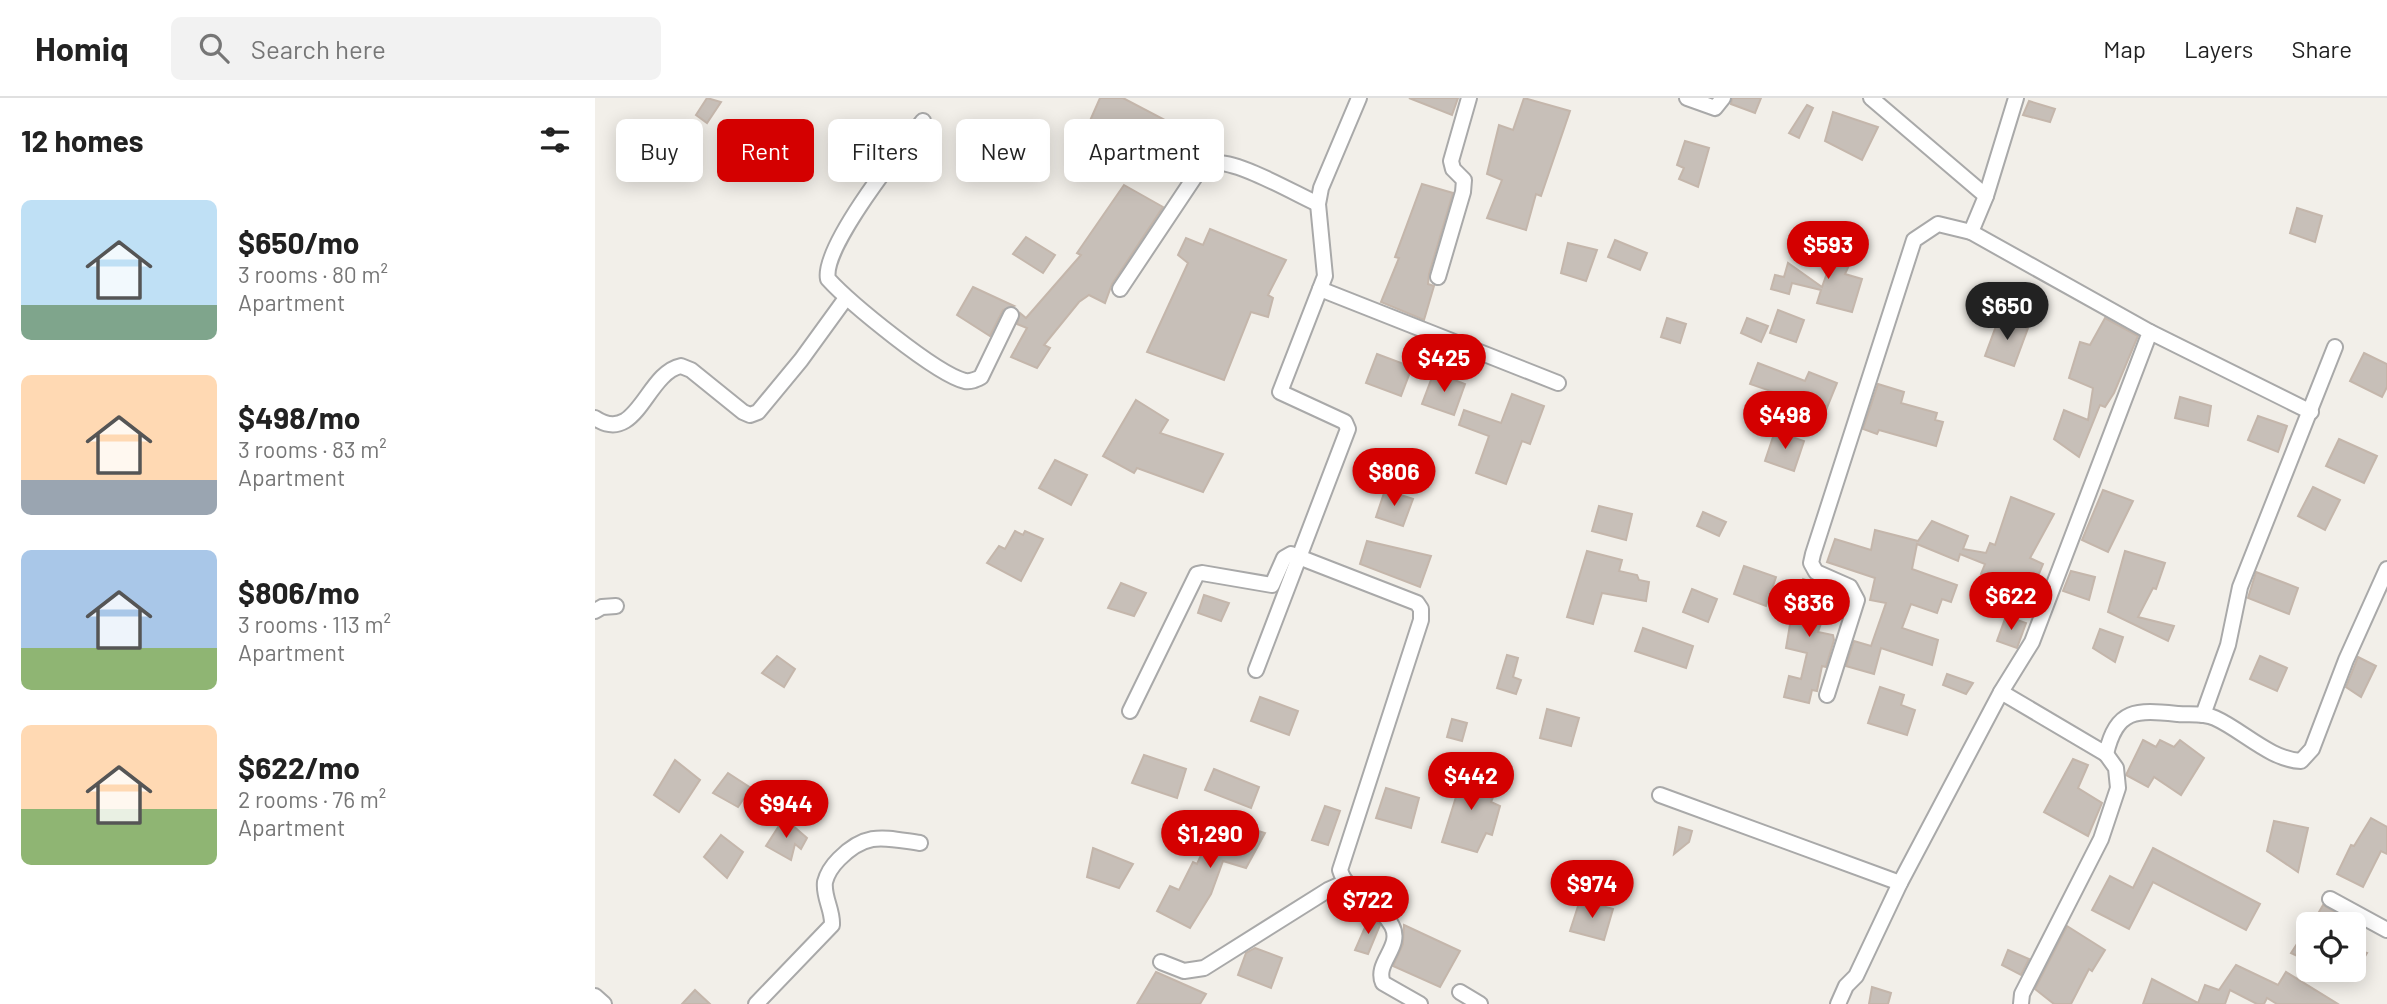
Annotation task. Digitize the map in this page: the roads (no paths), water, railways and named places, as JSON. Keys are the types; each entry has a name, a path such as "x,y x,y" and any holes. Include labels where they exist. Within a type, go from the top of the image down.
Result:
{"street":[{"path":"1256,670 1347,429 1345,422 1280,392 1326,271 1318,204 1321,188 1360,98"},
{"path":"1437,277 1463,192 1464,180 1453,169 1451,162 1469,98"},
{"path":"1687,98 1715,108 1723,98"},
{"path":"1871,98 1986,196"},
{"path":"1971,232 1986,196 2017,98"},
{"path":"1120,289 1198,172 1206,166 1220,163 1232,165 1318,204"},
{"path":"876,182 828,268 828,279 846,298 939,367 964,381 981,377 1011,315"},
{"path":"1827,695 1857,600 1850,587 1816,572 1811,563 1914,240 1938,225 1971,232 2150,332 2311,412"},
{"path":"1320,289 1557,383"},
{"path":"595,418 605,425 617,426 628,420 666,374 681,366 691,370 743,412 750,415 758,412 801,360 846,298"},
{"path":"1838,1004 1846,986 1856,975 1900,883 2001,692 2032,642 2150,332"},
{"path":"2203,715 2228,645 2240,587 2335,347"},
{"path":"1130,711 1197,575 1207,572 1272,585 1284,558 1291,554 1412,599 1421,609 1421,620 1340,870 1346,883 1385,916 1393,927 1394,943 1380,969 1383,982 1420,1004"},
{"path":"2106,754 2111,733 2129,714 2149,711 2203,715 2218,720 2283,757 2295,761 2307,758 2346,660 2387,569"},
{"path":"595,611 602,607 616,606"},
{"path":"2001,692 2106,754 2116,768 2117,788 2101,839 2022,994 2021,1004"},
{"path":"1660,795 1900,883"},
{"path":"757,1004 832,925 825,880 834,864 847,851 859,841 870,838 920,843"},
{"path":"1161,962 1184,971 1204,968 1328,890 1346,883"},
{"path":"2330,898 2387,930"},
{"path":"1460,992 1480,1004"},
{"path":"595,996 604,1004"}]}
